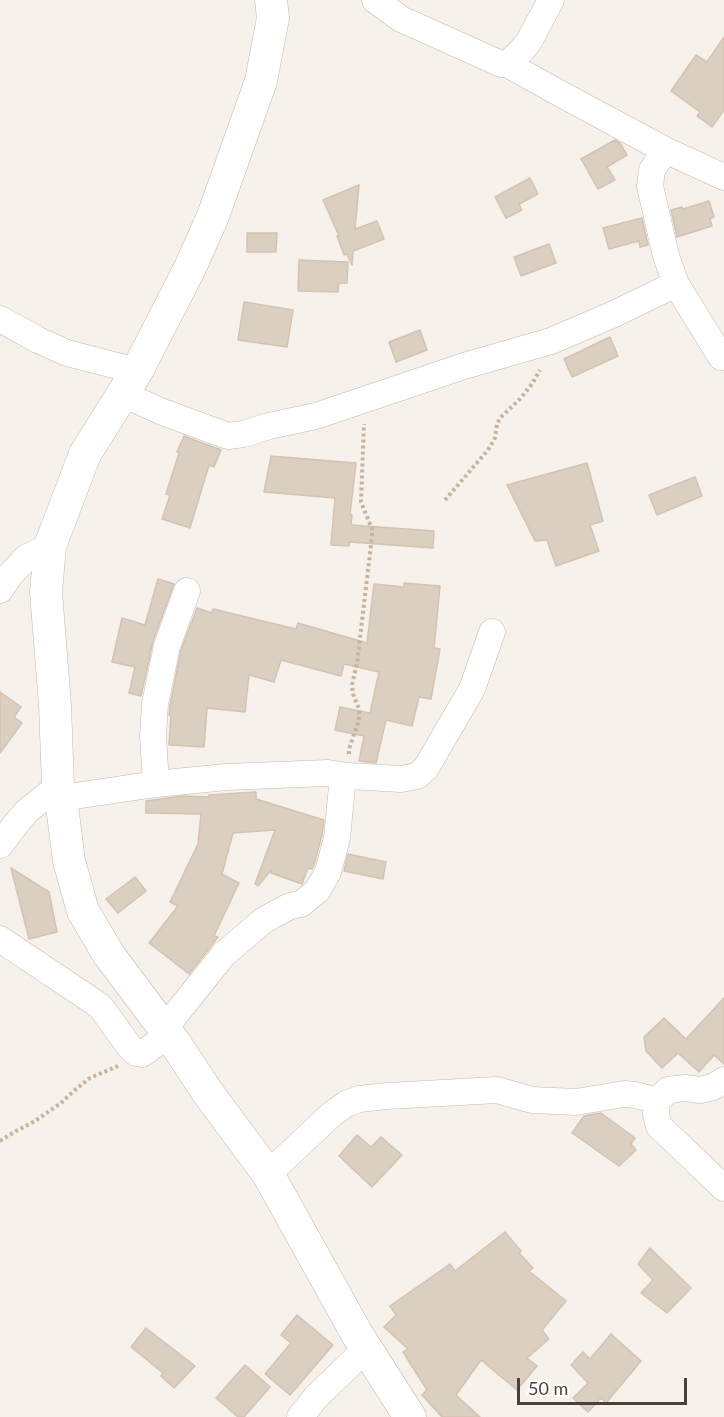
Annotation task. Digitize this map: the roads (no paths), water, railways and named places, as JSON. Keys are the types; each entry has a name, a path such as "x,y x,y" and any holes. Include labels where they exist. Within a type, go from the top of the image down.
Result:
{"street":[{"path":"271,0 273,18 261,81 213,216 190,268 130,382 85,454 50,546 46,592 60,792 69,861 83,910 108,955 268,1174 366,1349 410,1417"},
{"path":"375,0 408,23 492,61 507,64 664,150 724,177"},
{"path":"507,64 528,43 551,0"},
{"path":"664,150 652,170 650,186 666,256 676,284 721,357"},
{"path":"0,319 38,340 130,382 160,411 228,436 316,416 464,366 551,341 676,284"},
{"path":"0,590 10,575 27,558 50,546"},
{"path":"156,784 154,704 167,646 187,591"},
{"path":"0,845 27,811 60,792 226,777 328,773 401,779 417,776 426,768 472,688 492,632"},
{"path":"0,939 100,1006 129,1046 136,1053 142,1054 166,1032 224,954 264,920 290,906 301,904 317,891 328,872 346,776"},
{"path":"724,1080 713,1087 700,1090 685,1088 668,1090 657,1101 656,1115 659,1126 724,1188"},
{"path":"268,1174 332,1114 346,1104 359,1099 497,1090 532,1100 576,1102 636,1095 657,1101"},
{"path":"300,1417 317,1396 366,1349"}]}
